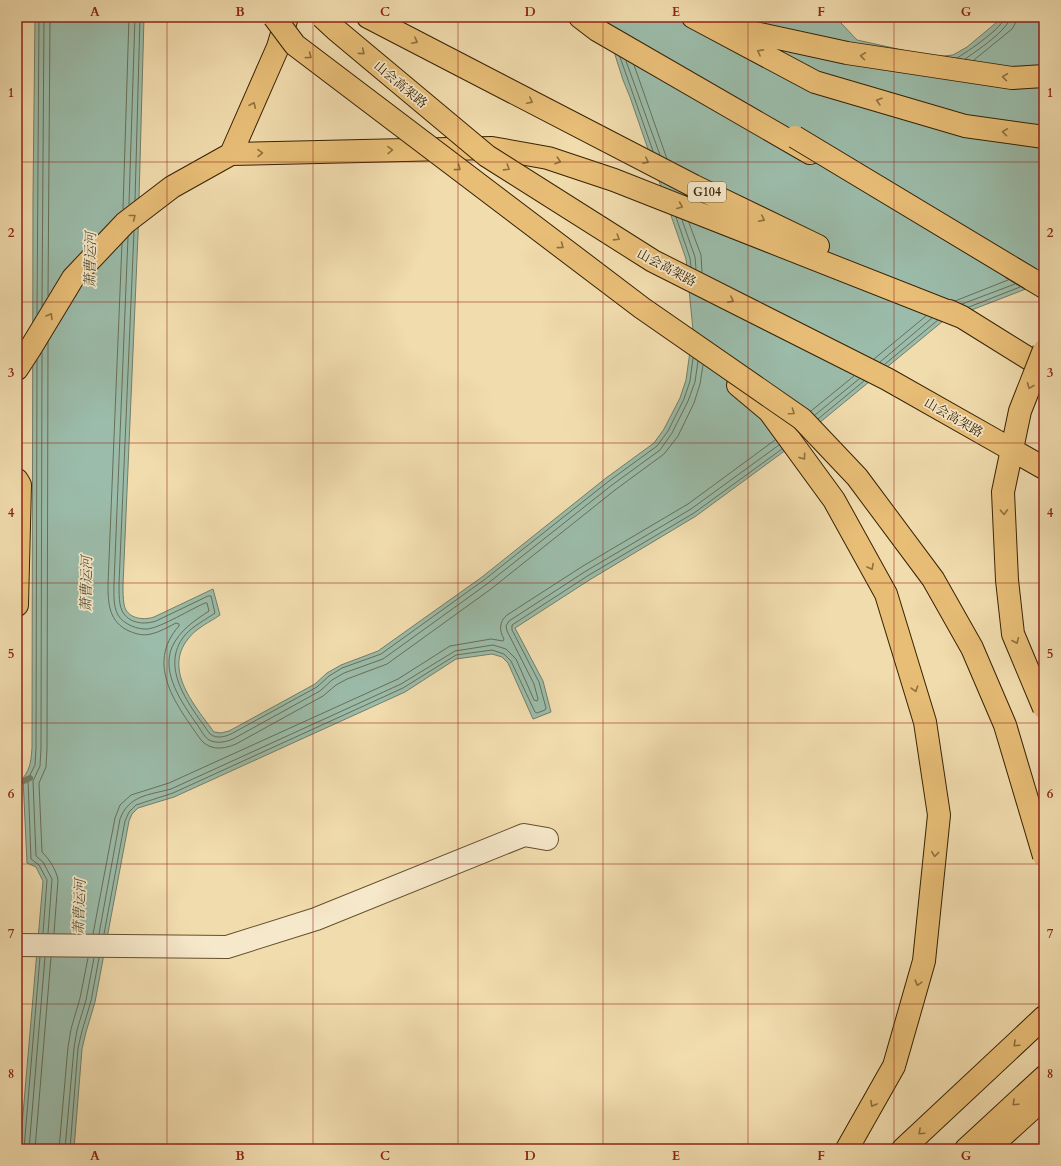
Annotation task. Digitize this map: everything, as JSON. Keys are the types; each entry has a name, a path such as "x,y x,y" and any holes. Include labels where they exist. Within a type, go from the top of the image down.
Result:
{"main road":[{"path":"274,17 295,45 642,308 769,411 834,500 886,594 925,722 939,815 924,961 894,1066 847,1149"},
{"path":"231,154 278,47 287,17"},
{"name":"山会高架路","path":"322,17 487,156 653,261 887,379 1044,468"},
{"name":"G104","path":"368,17 694,186 962,317 1044,368"},
{"path":"580,17 598,24 1044,287"},
{"path":"693,17 815,82 965,126 1044,137"},
{"path":"715,17 746,31 847,53 1012,78 1044,76"},
{"path":"17,369 73,278 125,223 172,187 231,154 492,148 548,158 614,180 962,317"},
{"path":"642,308 802,419 857,476 933,579 972,648 1005,725 1044,856"},
{"path":"1044,350 1020,411 1003,492 1007,580 1013,634 1044,708"},
{"path":"17,480 20,485 17,605"},
{"path":"903,1149 1044,1017"},
{"path":"966,1149 1044,1077"},
{"path":"988,1149 1044,1098"}],"street":[{"path":"24,945 227,948 316,919 524,834 547,839"}],"water":[{"name":"萧曹运河","path":"35,17 144,17 138,235 123,585 124,602 125,609 131,615 145,619 154,617 213,589 220,615 199,628 191,635 181,651 179,663 180,675 184,687 198,711 214,732 221,733 229,731 315,684 327,673 341,665 378,651 482,577 606,478 654,443 664,429 680,398 686,380 693,330 686,259 623,80 603,17 839,17 841,23 857,40 934,57 953,55 967,47 1003,17 1044,17 1044,282 943,321 790,447 696,516 591,579 515,628 543,681 551,712 533,719 508,663 502,657 492,654 456,659 405,692 174,797 138,808 132,814 129,821 95,1002 82,1049 74,1149 20,1149 43,881 36,867 27,863 23,778 29,767 32,748 33,196"}],"waterway":[{"path":"17,784 30,778"}]}
